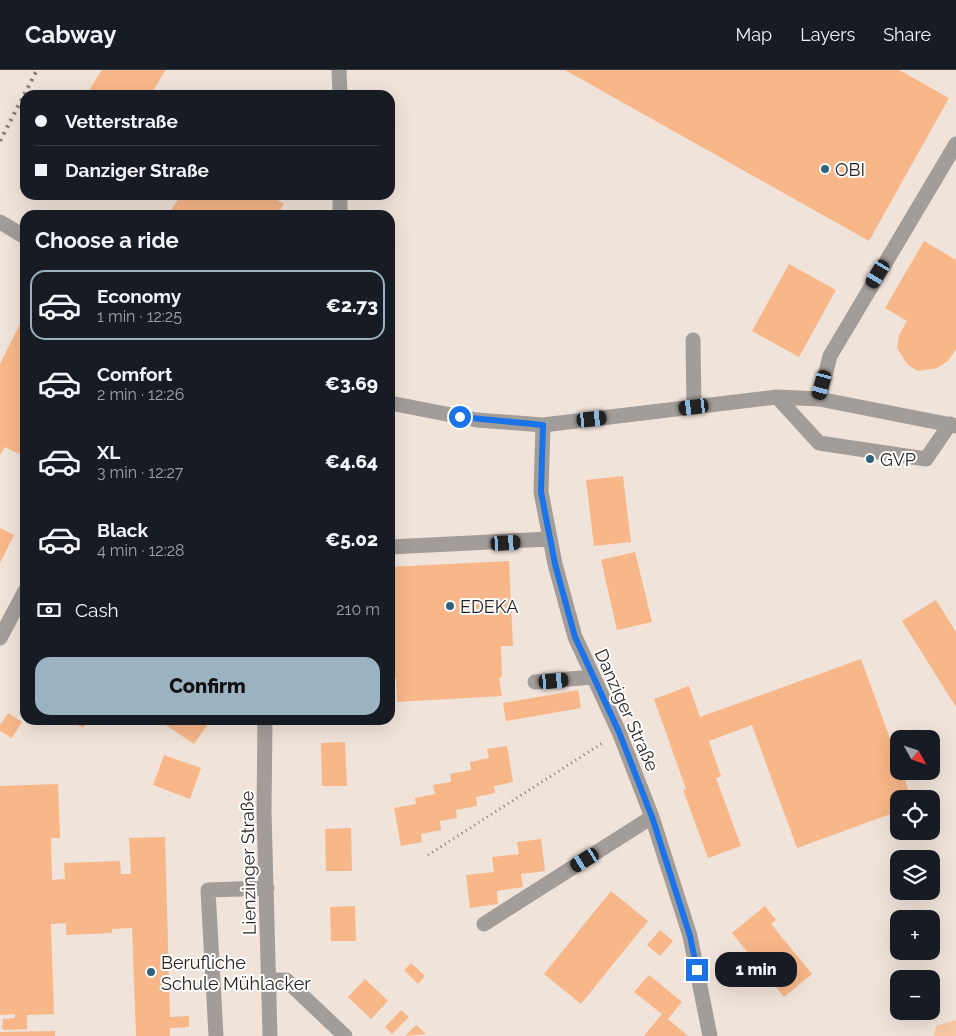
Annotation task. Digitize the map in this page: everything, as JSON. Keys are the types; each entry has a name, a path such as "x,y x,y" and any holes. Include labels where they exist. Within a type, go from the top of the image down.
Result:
{"street":[{"path":"339,70 340,90"},
{"path":"819,399 830,356 956,144"},
{"path":"0,222 20,234"},
{"path":"693,340 694,407"},
{"path":"395,405 477,420 543,425 777,397 819,399 953,425 926,459 819,443 777,397"},
{"name":"Danziger Straße","path":"543,425 541,492 555,564 575,637 619,732 652,817 690,936 710,1036"},
{"path":"395,547 550,539"},
{"path":"0,638 20,600"},
{"path":"535,682 592,677"},
{"name":"Lienzinger Straße","path":"265,725 264,812 270,1036"},
{"path":"484,924 652,817"},
{"path":"216,1036 208,890 267,888"},
{"path":"269,980 286,980 345,1036"}],"path":[{"path":"428,855 619,732"}],"shaded area":[{"path":"956,1020 956,1036 934,1036 936,1026"}],"building":[{"path":"102,70 166,70 153,90 89,90"},
{"name":"OBI","path":"565,70 899,70 949,98 869,241"},
{"path":"178,200 277,200 284,204 280,210 171,210"},
{"path":"924,241 956,260 956,349 948,361 937,368 918,371 908,365 897,348 899,335 907,321 885,308"},
{"path":"789,264 836,290 799,357 752,331"},
{"path":"20,324 19,454 5,447 0,455 0,364"},
{"path":"623,476 631,542 594,546 586,480"},
{"path":"0,528 14,535 0,563"},
{"path":"635,552 652,622 617,630 601,560"},
{"name":"EDEKA","path":"509,561 513,646 501,646 502,677 499,678 502,696 397,702 395,678 395,567"},
{"path":"936,600 956,632 956,707 902,621"},
{"path":"861,659 890,738 890,780 905,780 908,790 890,790 890,814 797,848 752,725 709,741 721,776 716,778 741,846 708,858 683,790 686,789 654,699 689,686 700,717"},
{"path":"578,690 581,708 506,721 503,703"},
{"path":"8,713 20,721 20,725 12,738 0,731 0,725"},
{"path":"166,725 207,725 194,744"},
{"path":"345,742 347,786 322,786 321,743"},
{"path":"507,746 513,782 494,786 495,793 476,797 477,806 456,810 457,818 440,821 441,830 421,834 422,842 401,846 394,808 416,804 415,798 435,794 433,785 451,782 450,774 471,770 470,762 489,758 487,749"},
{"path":"164,755 201,768 190,799 153,785"},
{"path":"58,784 60,838 51,838 52,880 65,879 64,863 120,861 121,874 131,874 129,838 165,837 170,1017 189,1016 189,1027 170,1028 170,1036 136,1036 132,928 112,929 112,933 66,935 66,923 51,924 54,1014 27,1015 27,1029 4,1030 2,1028 3,1019 15,1018 15,1014 0,1015 0,786"},
{"path":"351,828 352,871 326,871 325,829"},
{"path":"541,839 545,871 521,874 523,887 497,891 498,904 470,908 466,875 494,872 492,857 519,854 517,842"},
{"path":"611,891 648,921 581,1004 544,974"},
{"path":"355,906 356,941 331,941 330,907"},
{"path":"765,906 776,920 771,924 812,974 784,997 732,933"},
{"path":"660,930 673,941 660,956 647,945"},
{"path":"411,963 425,976 418,984 404,970"},
{"path":"649,975 682,1002 668,1019 688,1036 644,1036 662,1014 634,992"},
{"path":"365,979 388,1001 371,1019 348,997"},
{"path":"401,1010 409,1017 392,1034 385,1027"},
{"path":"416,1025 426,1034 405,1036"},
{"path":"55,1031 55,1036 0,1036 0,1032"}],"railway":[{"path":"27,90 37,70"},
{"path":"0,141 20,103"}],"place":[{"name":"OBI","path":"825,169"},
{"name":"GVP","path":"870,459"},
{"name":"EDEKA","path":"450,606"},
{"name":"Berufliche Schule Mühlacker","path":"151,972"}],"route":[{"path":"460,417 543,425 541,492 555,564 575,637 619,732 652,817 690,936 697,970"}]}
